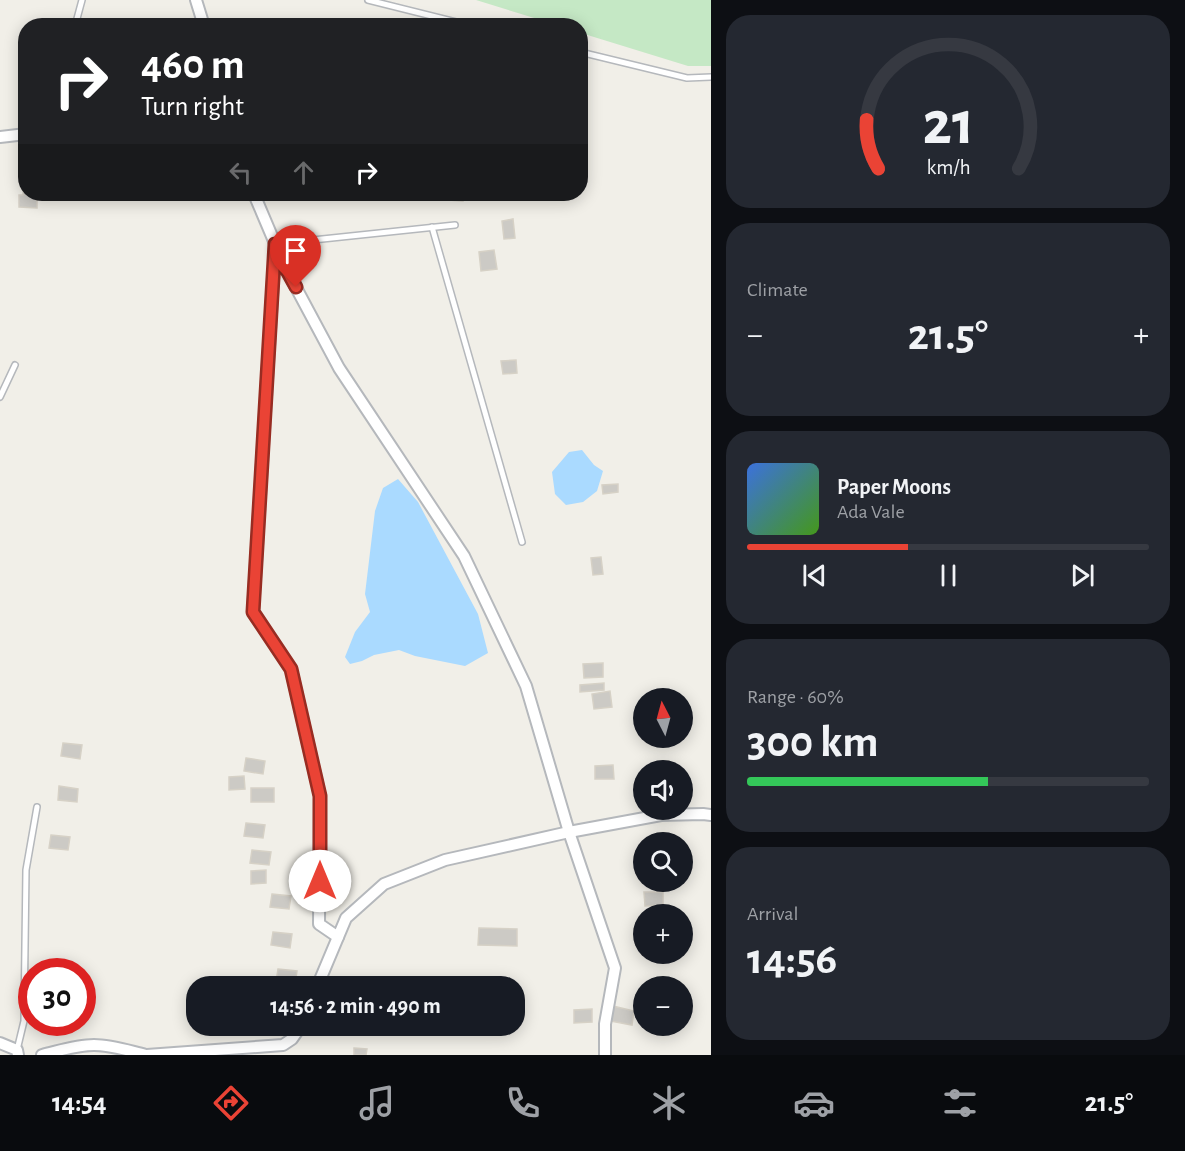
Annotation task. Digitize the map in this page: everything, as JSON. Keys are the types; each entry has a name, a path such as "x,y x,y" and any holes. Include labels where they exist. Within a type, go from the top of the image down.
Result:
{"street":[{"path":"196,0 202,18"},
{"path":"0,137 18,135"},
{"path":"257,201 285,267 339,368 464,556 526,686 569,832 615,968 605,1024 605,1055"},
{"path":"275,244 253,612 291,669 320,796 319,924 338,937"},
{"path":"322,976 346,918 384,884 445,860 569,832 661,815 707,814"},
{"path":"42,1055 74,1047 96,1045 147,1055 284,1045 294,1036"},
{"path":"0,1043 17,1053"}],"lane":[{"path":"77,18 82,0"},
{"path":"368,0 440,18"},
{"path":"588,54 687,78 711,77"},
{"path":"275,244 455,225"},
{"path":"432,227 522,542"},
{"path":"0,397 15,365"},
{"path":"17,1053 24,1021 26,870 37,807"}],"green space":[{"path":"476,0 711,0 711,66 688,66 588,35 588,18 534,18"}],"water":[{"path":"582,450 594,465 603,471 597,491 583,502 566,505 555,494 552,472 569,452"},
{"path":"398,479 418,502 478,614 488,653 465,666 415,656 399,650 374,655 350,664 345,657 355,632 370,612 365,594 375,511 383,488"}],"building":[{"path":"19,201 37,201 37,208 19,207"},
{"path":"513,219 515,238 504,239 502,221"},
{"path":"494,250 497,269 481,271 479,252"},
{"path":"516,360 517,373 503,374 501,361"},
{"path":"618,484 618,492 603,494 602,485"},
{"path":"601,557 603,574 593,575 591,558"},
{"path":"603,663 603,677 584,678 583,664"},
{"path":"604,683 604,690 580,692 580,685"},
{"path":"610,691 612,707 594,709 592,694"},
{"path":"63,743 82,745 80,759 61,756"},
{"path":"246,758 265,761 263,774 244,771"},
{"path":"613,765 614,779 595,779 595,766"},
{"path":"244,776 245,789 229,790 229,777"},
{"path":"59,786 78,789 77,802 58,800"},
{"path":"251,788 274,788 274,802 251,802"},
{"path":"246,823 265,825 263,838 244,836"},
{"path":"51,835 70,837 68,850 49,848"},
{"path":"252,850 271,852 269,865 250,863"},
{"path":"266,870 266,883 251,884 251,871"},
{"path":"644,892 663,892 663,904 645,904"},
{"path":"272,894 291,896 289,909 270,907"},
{"path":"479,928 517,929 517,946 478,945"},
{"path":"273,932 292,934 290,948 271,945"},
{"path":"278,969 297,971 296,976 277,976"},
{"path":"613,1006 633,1011 632,1025 610,1021"},
{"path":"592,1009 592,1022 574,1023 574,1010"},
{"path":"354,1048 367,1049 366,1055 354,1055"}],"route":[{"path":"296,287 275,244 253,612 291,669 320,796 320,881"}]}
